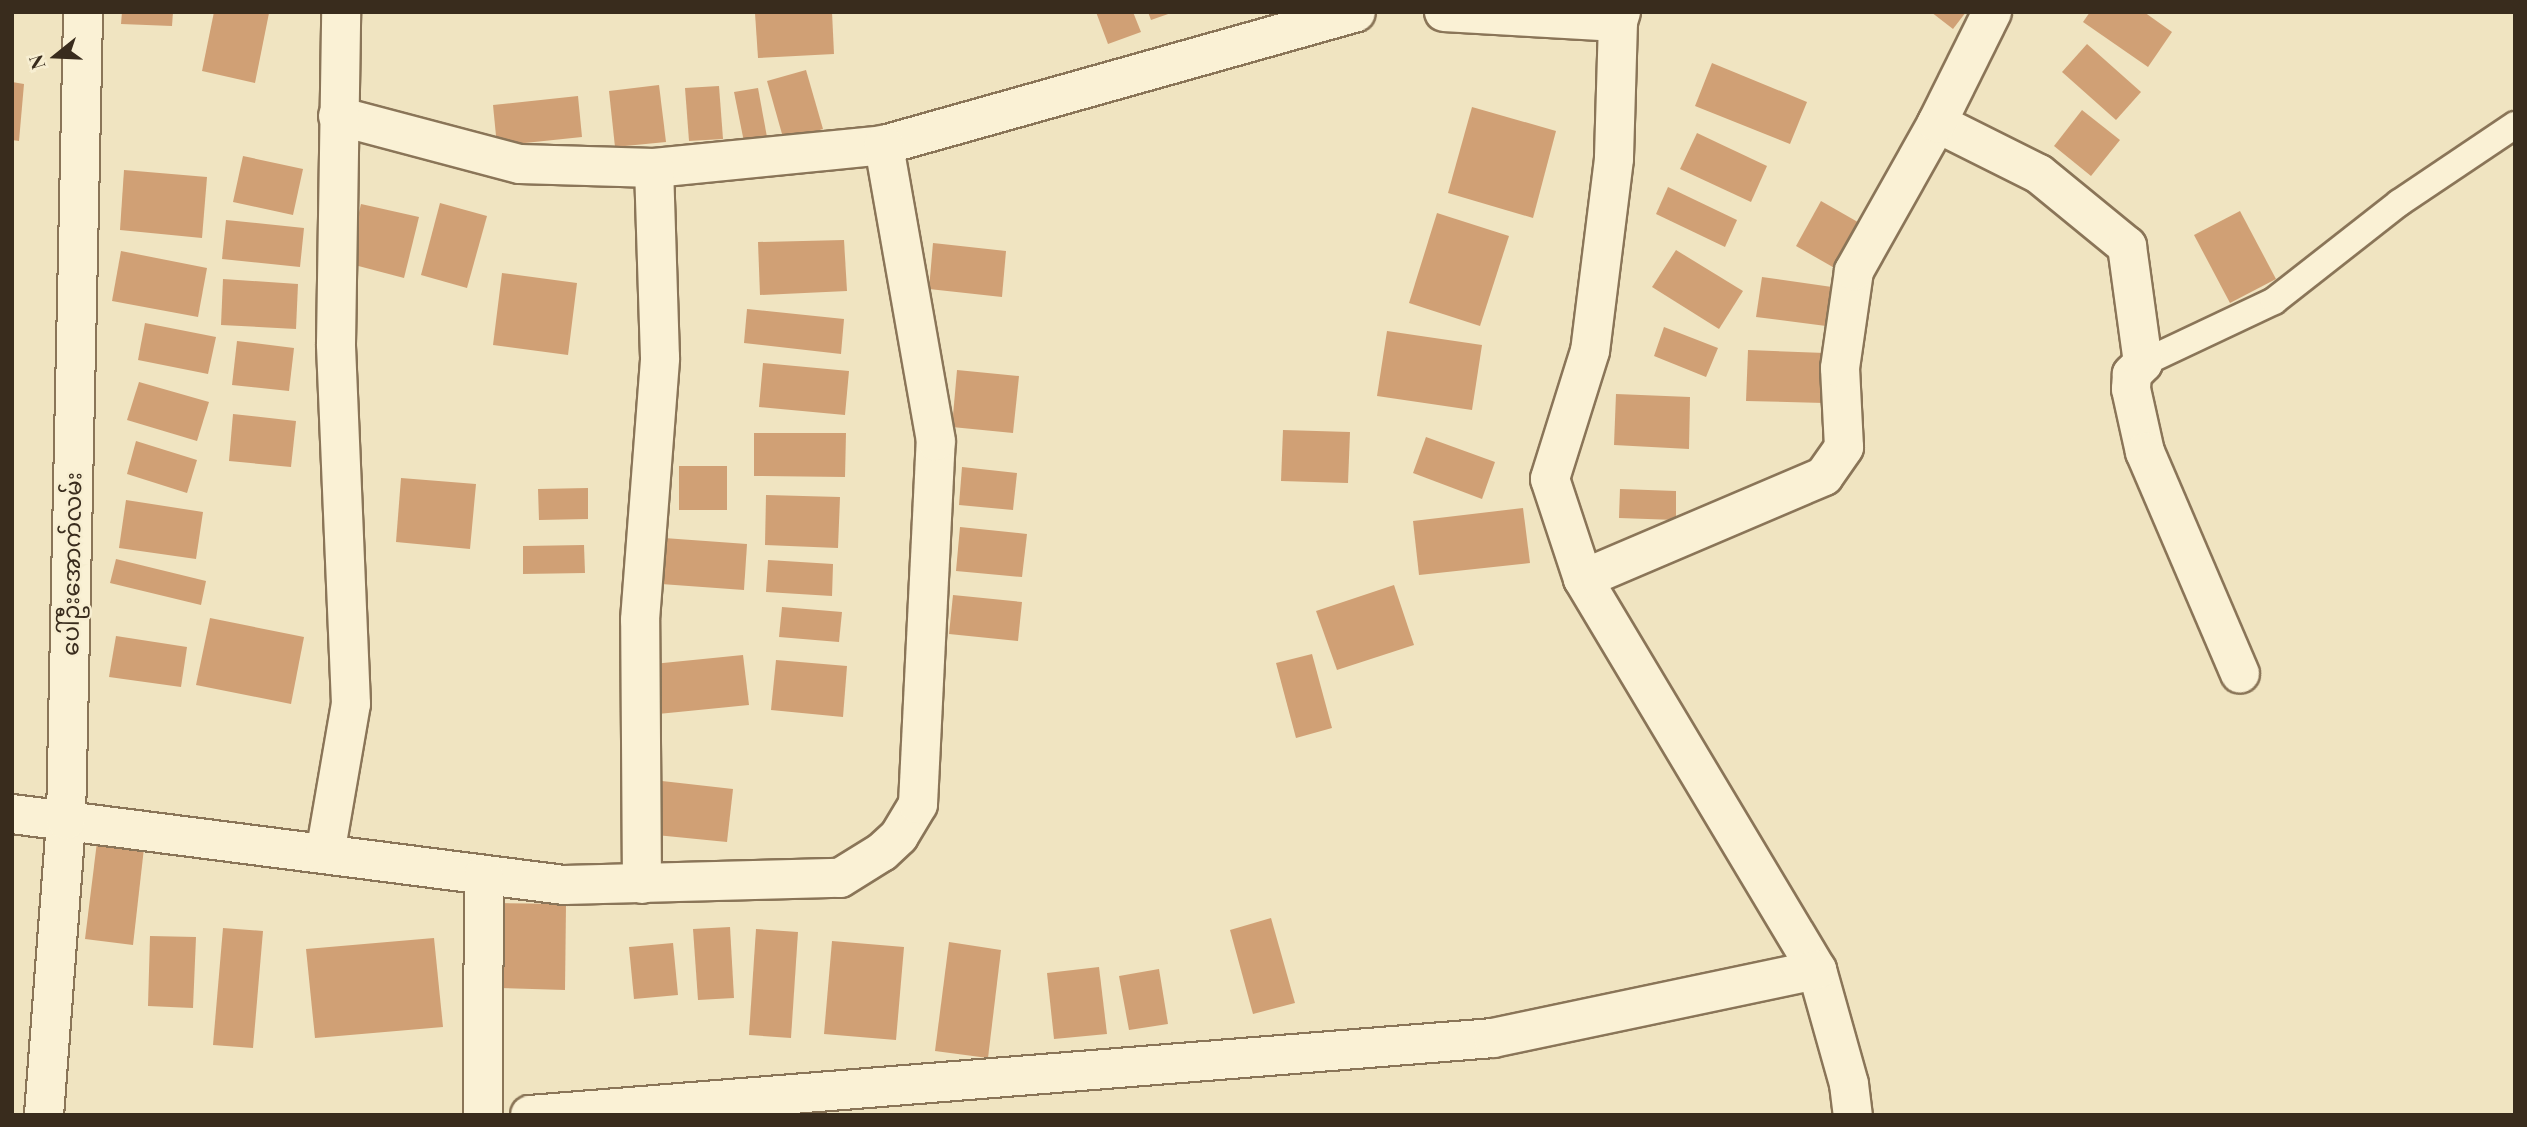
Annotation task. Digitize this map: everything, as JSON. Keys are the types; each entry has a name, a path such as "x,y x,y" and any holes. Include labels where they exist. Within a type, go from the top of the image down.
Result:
{"street":[{"name":"ပေါ်ဦးအောက်လမ်း","path":"34,1098 66,820 83,12"},
{"path":"326,854 351,705 336,344 341,12"},
{"path":"338,116 520,164 654,168 884,145 1356,12"},
{"path":"1444,12 1620,17 1614,159 1590,351 1550,479 1583,579 1817,971 1849,1084 1853,1115"},
{"path":"1583,579 1824,476 1844,447 1840,368 1854,271 1937,123 1992,12"},
{"path":"1937,123 2039,174 2127,246 2143,363 2132,374 2131,389 2145,452 2240,674"},
{"path":"12,814 564,886 840,878 882,852 900,836 918,804 936,441 884,145"},
{"path":"642,884 640,620 660,358 654,168"},
{"path":"483,1115 484,875"},
{"path":"530,1115 1493,1038 1817,971"}],"lane":[{"path":"2143,363 2274,301 2399,203 2515,125"}],"building":[{"path":"122,12 173,12 172,26 121,24"},
{"path":"214,12 269,13 255,83 202,71"},
{"path":"832,12 834,54 758,58 755,13"},
{"path":"1096,12 1133,12 1141,32 1108,44"},
{"path":"1148,12 1171,12 1171,13 1151,20"},
{"path":"1931,12 1966,12 1953,29"},
{"path":"2090,12 2144,12 2172,32 2148,67 2083,22"},
{"path":"2087,44 2141,92 2116,120 2062,72"},
{"path":"1712,63 1807,102 1790,144 1695,106"},
{"path":"806,70 823,129 784,141 767,81"},
{"path":"12,82 24,84 19,141 12,140"},
{"path":"659,85 666,142 615,147 609,91"},
{"path":"719,86 723,139 689,141 685,88"},
{"path":"758,88 769,148 746,152 734,92"},
{"path":"578,96 582,137 497,146 493,105"},
{"path":"1472,107 1556,131 1533,218 1448,193"},
{"path":"2082,110 2120,140 2091,176 2054,146"},
{"path":"1697,133 1767,166 1751,202 1680,169"},
{"path":"243,156 303,169 293,215 233,202"},
{"path":"124,170 207,177 202,238 120,230"},
{"path":"1668,187 1737,220 1725,247 1656,214"},
{"path":"1821,201 1863,225 1838,270 1796,246"},
{"path":"440,203 487,216 467,288 421,275"},
{"path":"361,204 419,217 404,278 347,263"},
{"path":"2240,211 2276,279 2230,303 2194,235"},
{"path":"1437,213 1509,236 1480,326 1409,303"},
{"path":"226,220 304,228 300,267 222,259"},
{"path":"844,240 847,291 760,295 758,242"},
{"path":"933,243 1006,251 1002,297 929,289"},
{"path":"1676,250 1743,291 1719,329 1652,287"},
{"path":"121,251 207,268 198,317 112,301"},
{"path":"502,273 577,283 568,355 493,345"},
{"path":"1762,277 1832,287 1826,326 1756,317"},
{"path":"223,279 298,284 296,329 221,325"},
{"path":"747,309 844,319 841,354 744,343"},
{"path":"145,323 216,337 208,374 138,360"},
{"path":"1664,327 1718,348 1706,377 1654,356"},
{"path":"1387,331 1482,345 1472,410 1377,396"},
{"path":"237,341 294,348 289,391 232,385"},
{"path":"1748,350 1825,353 1824,403 1746,401"},
{"path":"763,363 849,371 845,415 759,407"},
{"path":"957,370 1019,376 1013,433 952,427"},
{"path":"139,382 209,402 197,441 127,420"},
{"path":"1616,394 1690,397 1689,449 1614,445"},
{"path":"233,414 296,421 291,467 229,461"},
{"path":"1283,430 1350,432 1348,483 1281,481"},
{"path":"754,433 846,433 845,477 754,476"},
{"path":"1426,437 1495,462 1482,499 1413,473"},
{"path":"136,441 197,460 187,493 127,474"},
{"path":"679,466 727,466 727,510 679,510"},
{"path":"962,467 1017,473 1013,510 959,505"},
{"path":"401,478 476,484 470,549 396,542"},
{"path":"588,488 588,519 539,520 538,489"},
{"path":"1620,489 1676,491 1676,520 1619,518"},
{"path":"766,495 840,497 838,548 765,545"},
{"path":"126,500 203,512 196,559 119,548"},
{"path":"1523,508 1530,563 1419,575 1413,521"},
{"path":"960,527 1027,534 1022,577 956,571"},
{"path":"664,538 747,544 744,590 661,584"},
{"path":"584,545 585,573 523,574 523,546"},
{"path":"116,559 206,581 201,605 110,583"},
{"path":"768,560 833,564 832,596 766,592"},
{"path":"1394,585 1414,645 1337,670 1316,611"},
{"path":"953,595 1022,602 1018,641 949,634"},
{"path":"782,607 842,612 839,642 779,637"},
{"path":"210,618 304,637 291,704 196,685"},
{"path":"116,636 187,647 181,687 109,677"},
{"path":"1312,654 1332,728 1296,738 1276,663"},
{"path":"743,655 749,705 658,714 653,664"},
{"path":"776,660 847,666 843,717 771,710"},
{"path":"662,781 733,789 727,842 656,835"},
{"path":"97,842 144,848 133,945 85,939"},
{"path":"499,903 566,904 565,990 498,988"},
{"path":"1271,918 1295,1003 1253,1014 1230,930"},
{"path":"730,927 734,998 698,1000 693,929"},
{"path":"223,928 263,931 253,1048 213,1045"},
{"path":"756,929 798,932 791,1038 749,1035"},
{"path":"150,936 196,937 193,1008 148,1006"},
{"path":"434,938 443,1027 315,1038 306,949"},
{"path":"832,941 904,947 896,1040 824,1034"},
{"path":"949,942 1001,950 988,1058 935,1051"},
{"path":"673,943 678,995 634,999 629,947"},
{"path":"1099,967 1107,1034 1054,1039 1047,973"},
{"path":"1159,969 1168,1024 1129,1030 1119,976"}]}
